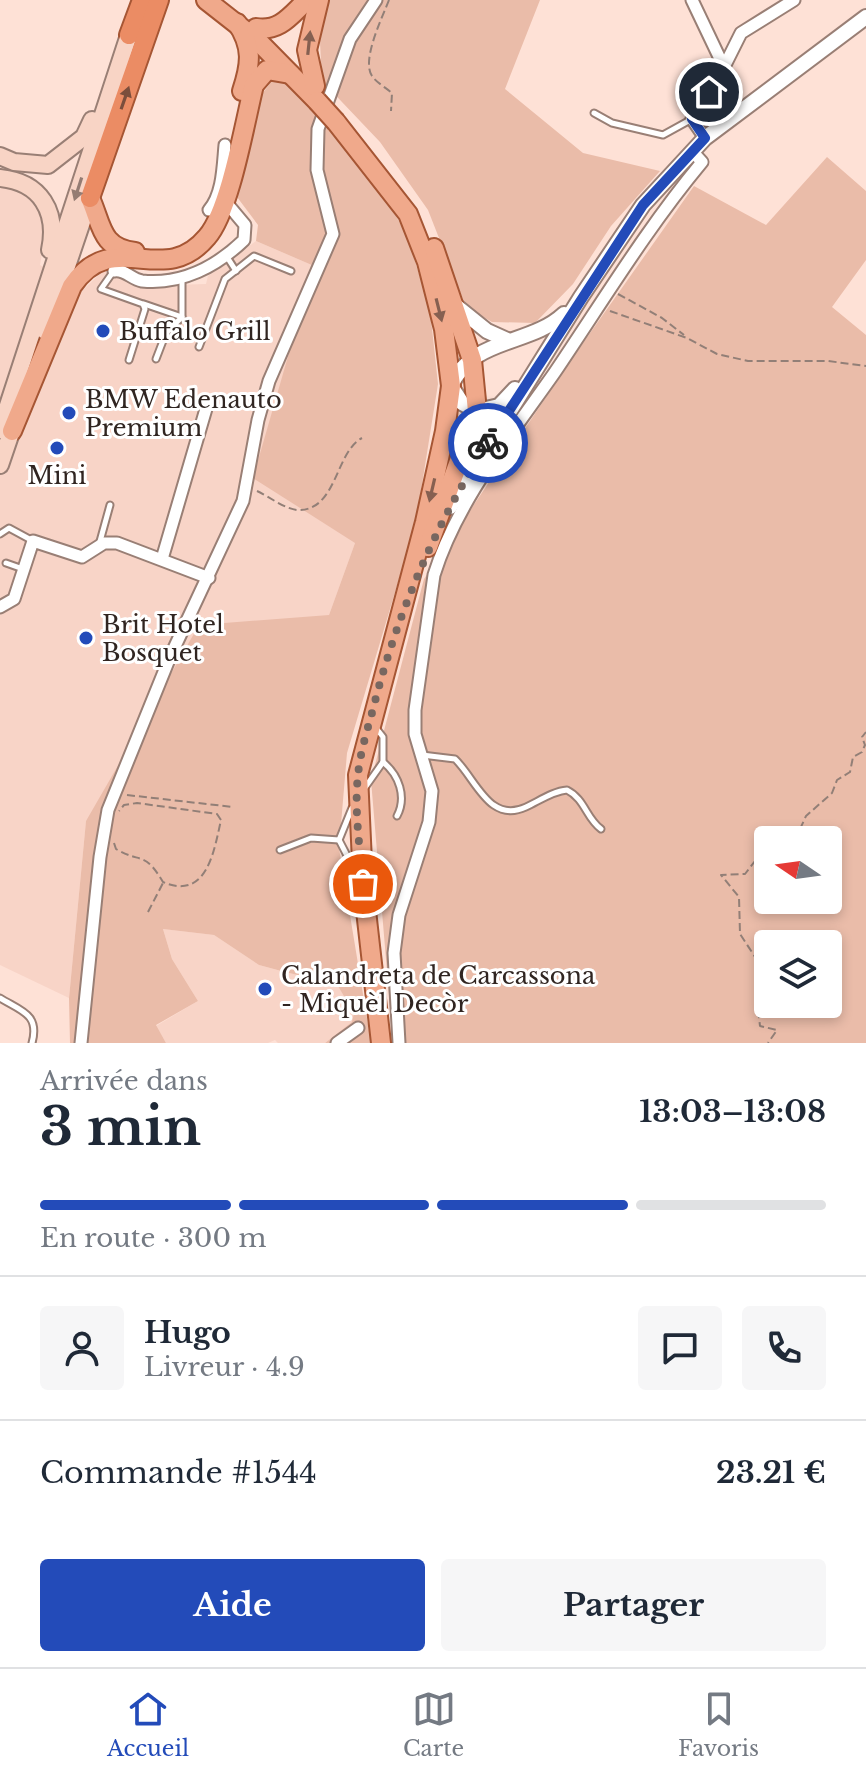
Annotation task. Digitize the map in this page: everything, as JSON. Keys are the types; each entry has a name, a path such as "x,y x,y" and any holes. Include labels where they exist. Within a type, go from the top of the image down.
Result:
{"highway":[{"path":"129,35 142,0"},
{"path":"90,198 159,0"}],"main road":[{"path":"208,0 290,74 318,93"},
{"path":"208,0 256,28 318,93 408,214 431,275 444,329 451,386 434,481 358,775 363,884 382,1041"},
{"path":"256,28 270,31 280,26 307,0"},
{"path":"318,93 307,50 319,0"},
{"path":"90,198 98,229 108,241 123,251 155,254 167,252 190,239 217,207 225,145 251,56 249,40 237,23"},
{"path":"0,156 14,162 48,165 84,137 114,58 129,35"},
{"path":"24,358 129,35"},
{"path":"6,430 72,286 85,268 105,258 158,261 187,254 208,237 254,85 267,70 290,74"},
{"path":"338,117 385,164 409,201 432,244 456,306 472,360 477,411 394,636"},
{"path":"0,178 13,179 29,188 46,202 53,218 45,275 0,465"},
{"path":"6,430 90,198"}],"street":[{"path":"81,1043 100,857 114,793 170,657 249,487 258,420 269,381 333,234 317,170 318,129 350,39 376,0"},
{"path":"692,0 723,65"},
{"path":"705,138 692,119 719,77 741,33 794,0"},
{"path":"423,561 460,487 643,205 705,138 866,17"},
{"path":"399,1043 394,953 397,927 429,822 432,791 420,755 415,710 434,575 440,556 476,488 664,207 702,162 692,151"},
{"path":"114,271 120,270 146,281 182,278 227,257 244,240 244,221 217,207"},
{"path":"535,370 499,406 477,411 462,403 451,386 455,376 472,360 507,340 537,334 552,325 581,297"},
{"path":"456,306 487,331 507,340"},
{"path":"162,559 208,402"},
{"path":"2,605 14,599 33,541 82,557 99,546 117,543 209,578"},
{"path":"337,1043 358,1028"}],"lane":[{"path":"594,113 612,123 663,135 692,119"},
{"path":"199,347 225,279 254,256 291,271"},
{"path":"227,257 236,271"},
{"path":"114,271 101,289 182,317"},
{"path":"156,359 166,333 182,317 182,278"},
{"path":"129,360 145,309 143,304"},
{"path":"99,546 110,505"},
{"path":"0,534 9,528 33,541"},
{"path":"6,563 24,569"},
{"path":"339,840 357,800 383,762 383,737 370,722"},
{"path":"420,755 455,759 492,806 520,809 567,790 577,795 594,824 601,829"},
{"path":"383,762 397,779 402,794 397,816"},
{"path":"280,850 311,838 339,840"},
{"path":"339,840 363,884"},
{"path":"0,998 33,1019 36,1029 32,1043"}],"path":[{"path":"389,0 371,47 369,66 371,75 392,93 391,111"},
{"path":"610,289 662,318 687,338"},
{"path":"599,306 687,338 717,354 748,361 828,361 866,366"},
{"path":"249,487 291,509 315,505 327,494 349,452 362,438"},
{"path":"801,826 806,816 832,793 837,780 850,772 853,757 865,745 862,737 866,732"},
{"path":"114,793 233,807"},
{"path":"113,841 116,849 152,863 163,882 182,887 201,879 210,866 220,816 137,803 124,805 118,812"},
{"path":"754,862 745,874 721,875 739,897 740,934 765,972 766,983 758,1009 760,1026 777,1030 768,1043"},
{"path":"148,912 163,882"}],"shaded area":[{"path":"329,0 540,0 505,89 583,153 660,171 611,226 573,284 535,323 492,322 466,307 428,210 380,142 322,81 319,23"},
{"path":"274,78 292,84 364,162 407,235 430,310 438,384 416,522 347,753 339,848 371,1043 325,1043 352,1022 354,1013 332,976 306,977 259,965 214,935 163,929 172,959 198,1001 156,1025 166,1043 70,1043 69,998 86,821 199,625 329,615 355,543 253,478 314,266 256,241 258,225 234,193 262,94"},
{"path":"827,157 866,191 866,260 832,307 866,335 866,1043 393,1043 371,780 424,579 571,360 694,186 766,225"},
{"path":"6,184 34,199 47,224 40,265 84,289 105,269 140,286 206,284 208,276 256,241 314,266 355,543 329,615 86,821 69,998 0,965 0,189"},
{"name":"Calandreta de Carcassona - Miquèl Decòr","path":"163,929 214,935 259,965 306,977 332,976 354,1012 353,1022 325,1043 278,1043 275,1040 268,1043 166,1043 156,1026 198,1001 172,959"}],"way so far":[{"path":"363,884 358,775 379,687 394,636 423,561 460,487 488,443"}],"place":[{"name":"Buffalo Grill","path":"103,331"},
{"name":"BMW Edenauto Premium","path":"69,413"},
{"name":"Mini","path":"57,448"},
{"name":"Brit Hotel Bosquet","path":"86,638"},
{"name":"Calandreta de Carcassona - Miquèl Decòr","path":"265,989"}],"route":[{"path":"488,443 608,254 643,205 705,138 692,119 709,92"}]}
